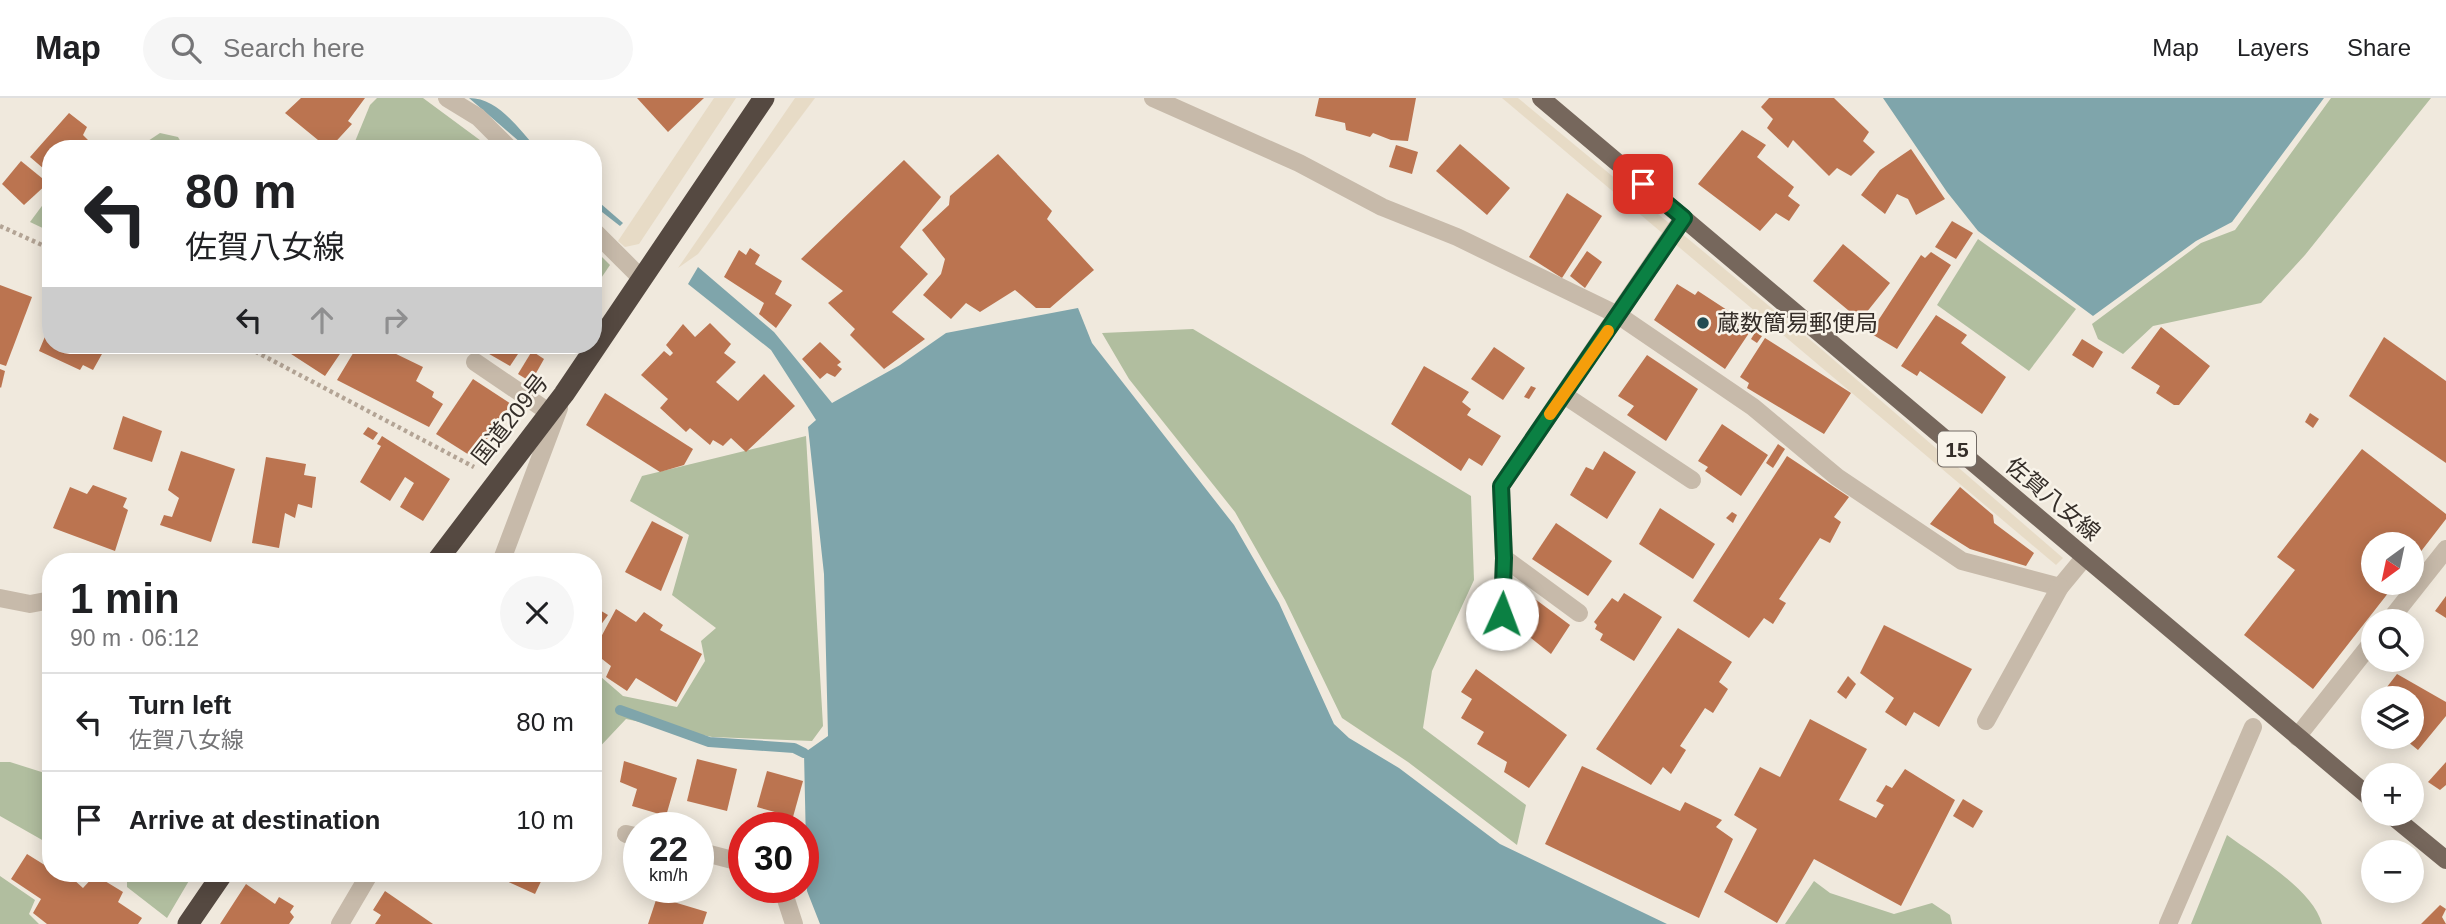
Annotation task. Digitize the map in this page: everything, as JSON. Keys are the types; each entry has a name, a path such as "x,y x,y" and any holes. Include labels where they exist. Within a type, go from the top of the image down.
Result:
{"highway":[{"name":"国道209号","path":"602,338 764,98"},
{"name":"国道209号","path":"443,553 550,413 591,354"},
{"path":"188,924 217,882"}],"main road":[{"name":"佐賀八女線","path":"1541,98 2361,790"},
{"path":"2405,826 2446,860"}],"street":[{"path":"447,98 478,117 501,140"},
{"path":"1153,98 1299,163 1382,207 1457,237 1618,315 1753,407 1838,477 1962,561 2060,587"},
{"path":"1502,614 1504,558 1501,486 1684,218"},
{"path":"602,239 642,279"},
{"path":"475,362 550,413"},
{"path":"504,553 564,394"},
{"path":"1564,395 1692,480"},
{"path":"2399,609 2446,550"},
{"path":"1504,558 1579,613"},
{"path":"1986,721 2060,587 2084,558"},
{"path":"0,598 30,604 42,602"},
{"path":"2297,737 2361,656"},
{"path":"2168,924 2253,727"},
{"path":"340,924 365,882"},
{"path":"787,903 794,924"}],"path":[{"path":"0,226 42,245"},
{"path":"260,354 497,479"}],"green space":[{"path":"377,98 423,98 480,140 356,140 370,105"},
{"path":"2331,98 2431,98 2305,255 2261,303 2153,326 2123,354 2098,339 2092,324 2201,243 2235,230"},
{"path":"160,133 178,137 180,140 150,140"},
{"path":"42,206 42,228 30,222"},
{"path":"1978,239 2076,309 2029,371 1937,305"},
{"path":"602,257 610,265 602,277"},
{"path":"1193,329 1471,496 1474,580 1432,671 1423,728 1526,805 1517,845 1408,762 1342,718 1285,600 1235,512 1129,379 1102,333"},
{"path":"806,436 823,726 812,741 712,737 626,719 602,744 602,678 623,696 677,707 705,661 701,641 716,628 672,595 689,535 630,501 642,476"},
{"path":"0,762 10,762 42,772 42,840 0,816"},
{"path":"2227,835 2295,886 2307,898 2322,924 2191,924"},
{"path":"0,876 35,900 29,914 39,924 0,924"},
{"path":"1814,881 1830,893 1894,914 1932,903 1950,915 1952,924 1785,924"},
{"path":"127,882 188,882 167,918 127,887"}],"shaded area":[{"path":"714,98 736,98 639,244 625,247 618,241"},
{"path":"795,98 815,98 698,254 678,268"},
{"path":"1502,98 1518,98 1820,348 2063,558 2056,565"}],"water":[{"path":"469,98 479,99 498,109 529,140 518,140"},
{"path":"1883,98 2324,98 2232,222 2196,241 2093,316 1978,231 1947,192"},
{"path":"602,205 623,223 620,226 602,212"},
{"path":"698,267 774,332 832,403 900,365 946,333 1078,308 1092,343 1234,525 1279,603 1334,724 1349,738 1399,768 1500,844 1667,924 820,924 812,903 819,903 819,812 805,812 804,753 828,736 824,574 808,427 816,420 771,350 688,284"}],"building":[{"path":"301,98 365,98 348,121 352,124 337,140 318,140 285,113"},
{"path":"637,98 704,98 668,132"},
{"path":"1319,98 1416,98 1408,141 1391,140 1373,133 1370,137 1346,130 1345,123 1315,116"},
{"path":"1769,98 1834,98 1869,132 1863,141 1875,152 1851,176 1837,168 1829,176 1793,140 1788,148 1767,128 1773,119 1761,107"},
{"path":"69,113 87,127 83,135 88,140 45,140"},
{"path":"1742,130 1766,145 1757,157 1794,187 1788,196 1800,205 1789,221 1776,213 1760,231 1698,184"},
{"path":"42,143 42,167 30,157"},
{"path":"1460,144 1510,188 1487,215 1436,171"},
{"path":"1396,145 1418,152 1412,174 1389,167"},
{"path":"1911,149 1945,199 1916,215 1908,199 1897,194 1885,214 1861,195 1880,170"},
{"path":"998,154 1052,211 1047,219 1094,270 1050,308 1036,308 1015,290 980,312 966,303 951,319 923,295 941,274 945,259 922,230 949,205 950,196"},
{"path":"904,160 941,197 900,247 928,274 892,312 925,339 884,369 850,335 855,329 828,303 843,291 801,259"},
{"path":"21,161 42,178 42,188 24,205 2,184"},
{"path":"1567,193 1602,216 1562,278 1529,257"},
{"path":"1952,221 1973,233 1956,259 1935,247"},
{"path":"1843,244 1890,283 1866,313 1871,317 1866,325 1813,281"},
{"path":"750,248 760,255 755,264 782,281 775,294 792,305 776,328 759,314 764,303 724,277 739,250 746,255"},
{"path":"1587,251 1602,262 1585,288 1570,276"},
{"path":"1931,252 1951,265 1897,349 1870,333 1921,255 1925,258"},
{"name":"蔵数簡易郵便局","path":"1677,284 1695,295 1698,291 1753,327 1725,369 1654,320"},
{"path":"0,285 32,297 6,366 0,364"},
{"path":"1936,315 1967,335 1961,343 2006,377 1982,414 1920,371 1917,376 1901,366"},
{"path":"710,323 731,344 724,353 736,362 716,382 738,401 764,374 795,406 746,452 731,438 723,446 713,440 710,445 690,428 686,432 660,408 668,399 641,375 664,351 670,356 673,353 666,345 683,324 695,337"},
{"path":"2161,327 2210,366 2179,405 2174,405 2156,393 2160,386 2131,368"},
{"path":"1756,331 1762,336 1757,343 1751,339"},
{"path":"2384,337 2446,381 2446,463 2349,396"},
{"path":"1765,338 1851,393 1824,434 1747,388 1749,383 1740,377"},
{"path":"2082,339 2103,352 2093,368 2072,355"},
{"path":"820,342 841,362 837,365 842,369 835,377 827,373 820,379 802,359"},
{"path":"1494,347 1525,368 1503,400 1471,379"},
{"path":"45,354 102,354 93,370 83,365 80,370"},
{"path":"291,354 340,354 325,376"},
{"path":"353,354 396,354 423,367 416,381 434,392 432,397 443,404 429,427 337,380"},
{"path":"489,354 518,354 510,366"},
{"path":"530,354 536,354 544,359 531,382 518,374"},
{"path":"1647,355 1698,389 1666,441 1627,415 1634,406 1618,396"},
{"path":"1424,366 1469,392 1462,402 1471,409 1467,415 1501,436 1482,466 1469,458 1461,471 1391,424"},
{"path":"0,369 5,371 1,388 0,387"},
{"path":"473,379 511,404 474,458 436,434"},
{"path":"1531,386 1536,388 1529,399 1524,397"},
{"path":"605,393 693,449 684,465 660,472 586,425"},
{"path":"2310,413 2319,419 2313,428 2305,422"},
{"path":"123,416 162,431 152,462 113,449"},
{"path":"1722,424 1768,455 1741,496 1705,471 1708,467 1698,461"},
{"path":"368,427 378,433 373,440 363,434"},
{"path":"382,436 450,479 423,521 400,507 414,483 405,477 390,501 360,482 381,446 377,444"},
{"path":"1778,444 1785,449 1773,468 1766,463"},
{"path":"2362,449 2446,514 2446,519 2424,547 2424,532 2361,532 2361,595 2387,595 2376,609 2361,609 2361,628 2313,689 2244,635 2295,570 2277,557"},
{"path":"181,451 235,469 211,542 160,525 164,515 172,517 179,498 168,490"},
{"path":"1604,451 1636,472 1607,519 1570,495 1586,467 1593,470"},
{"path":"1787,456 1849,497 1834,517 1841,522 1830,543 1820,538 1779,599 1786,603 1773,624 1764,618 1749,638 1693,601"},
{"path":"266,457 306,464 304,475 316,477 312,508 298,504 295,518 285,513 279,548 252,543"},
{"path":"93,485 127,498 123,507 128,510 115,551 53,528 70,487 87,494"},
{"path":"1960,487 1993,515 1994,523 2034,553 2026,566 1970,549 1930,524"},
{"path":"1660,508 1715,544 1693,579 1639,544"},
{"path":"1732,512 1737,515 1733,523 1726,518"},
{"path":"652,521 683,537 661,591 625,572"},
{"path":"1556,523 1612,561 1588,596 1532,559"},
{"path":"1624,593 1662,617 1634,661 1600,640 1603,634 1595,629 1597,625 1594,622 1612,598 1618,602"},
{"path":"2446,596 2446,618 2435,611"},
{"path":"1535,599 1570,625 1551,654 1517,627"},
{"path":"616,609 636,622 644,612 663,625 660,630 702,654 676,702 636,678 627,691 606,677 611,666 602,659 602,635"},
{"path":"602,611 608,615 602,623"},
{"path":"1884,625 1972,669 1939,727 1914,712 1906,726 1885,712 1894,698 1860,673"},
{"path":"1678,628 1732,662 1719,682 1728,689 1713,713 1705,708 1680,746 1686,750 1671,774 1663,767 1651,785 1596,749"},
{"path":"1476,669 1567,735 1529,788 1504,772 1507,762 1477,744 1484,732 1461,718 1472,699 1461,692"},
{"path":"2397,674 2418,686 2388,686"},
{"path":"1848,676 1856,684 1846,699 1837,692"},
{"path":"2424,689 2446,702 2446,716 2424,743"},
{"path":"1810,719 1867,749 1839,800 1876,818 1884,805 1876,801 1886,785 1892,788 1905,769 1955,800 1901,906 1814,859 1777,923 1724,892 1757,829 1734,815 1760,767 1780,777"},
{"path":"697,759 737,769 727,811 687,801"},
{"path":"624,761 677,778 667,812 652,812 632,806 637,789 620,782"},
{"path":"2446,762 2446,785 2440,790 2428,782"},
{"path":"1582,766 1680,811 1685,802 1722,820 1716,827 1733,839 1699,918 1545,844"},
{"path":"767,771 803,781 794,812 775,812 757,807"},
{"path":"1963,799 1983,811 1973,828 1953,816"},
{"path":"27,854 42,863 42,882 76,882 83,888 89,882 107,882 123,892 118,902 142,918 138,924 47,924 33,913 41,899 11,879"},
{"path":"509,882 541,882 535,894"},
{"path":"246,884 275,904 279,897 294,906 290,912 294,917 289,924 220,924"},
{"path":"385,891 433,924 375,924 381,915 373,910"},
{"path":"655,903 677,903 707,912 703,924 648,924"},
{"path":"2440,905 2446,909 2442,917 2446,924 2421,924"}],"waterway":[{"path":"620,710 709,742 794,748 804,753"}],"slow traffic":[{"path":"1550,414 1608,331"}],"place":[{"name":"蔵数簡易郵便局","path":"1703,323"}],"route":[{"path":"1502,614 1504,558 1501,486 1684,218 1643,184"}]}
